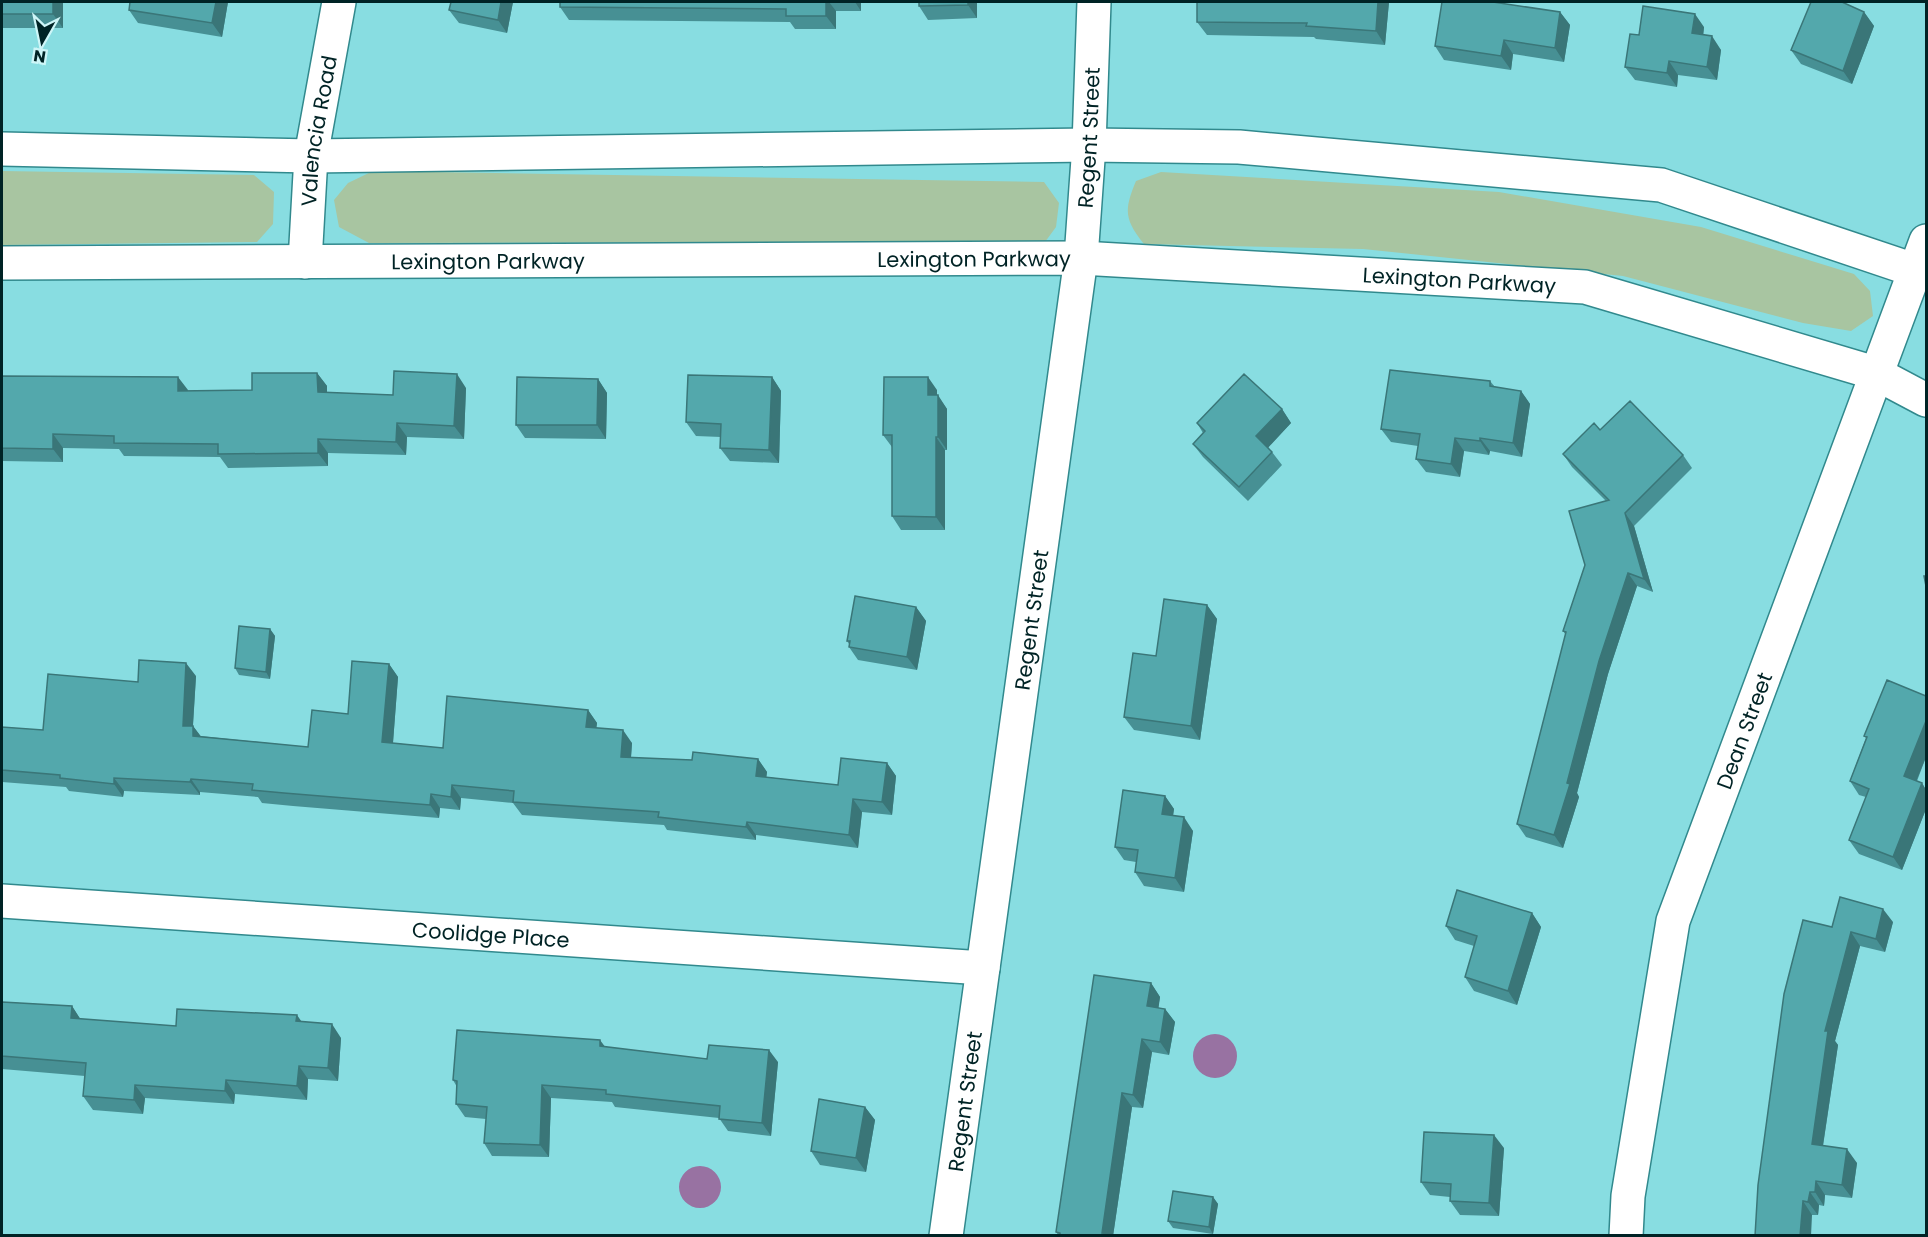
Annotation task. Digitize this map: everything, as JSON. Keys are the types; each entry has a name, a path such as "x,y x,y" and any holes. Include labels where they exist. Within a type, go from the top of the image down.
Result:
{"street":[{"name":"Valencia Road","path":"305,262 311,156 339,2"},
{"name":"Regent Street","path":"946,1236 1081,258 1089,145 1094,2"},
{"path":"2,148 311,156 1089,145 1239,147 1661,185 1923,262"},
{"name":"Lexington Parkway","path":"2,263 1081,258 1585,286 1875,373 1926,400"},
{"name":"Dean Street","path":"1626,1236 1628,1196 1673,921 1875,373 1923,262"},
{"name":"Coolidge Place","path":"2,901 983,968"}],"green space":[{"path":"2,171 254,175 274,192 273,224 257,242 2,245"},
{"path":"373,171 1044,182 1059,203 1056,227 1045,242 369,243 339,227 334,200 348,183"},
{"path":"1161,172 1499,192 1701,227 1854,274 1870,291 1873,316 1851,331 1803,323 1623,276 1363,249 1144,244 1130,221 1129,200 1136,181"}],"shaded area":[{"path":"1215,1034 1230,1041 1237,1056 1230,1071 1215,1078 1200,1071 1193,1056 1200,1041"},
{"path":"700,1166 708,1167 715,1172 720,1179 720,1195 715,1202 708,1207 700,1208 692,1207 685,1202 680,1195 679,1187 680,1179 685,1172 692,1167"}],"building":[{"path":"2,2 53,2 53,14 2,14"},
{"path":"130,2 216,2 212,23 129,10"},
{"path":"451,2 501,2 498,20 449,10"},
{"path":"560,2 826,2 826,16 786,16 786,9 560,7"},
{"path":"919,2 968,2 968,5 919,6"},
{"path":"1197,2 1378,2 1376,31 1306,26 1307,23 1197,22"},
{"path":"1442,2 1493,2 1560,12 1555,48 1504,40 1501,56 1435,46"},
{"path":"1811,2 1842,2 1864,12 1843,71 1791,50"},
{"path":"1643,6 1695,14 1692,33 1712,36 1707,67 1669,61 1667,73 1625,67 1630,34 1639,35"},
{"path":"1390,370 1490,381 1490,386 1521,391 1513,443 1480,438 1480,441 1455,438 1451,464 1416,459 1420,434 1381,429"},
{"path":"394,371 457,374 454,426 397,423 396,442 318,439 318,453 218,454 218,444 114,443 114,436 53,434 53,449 2,448 2,376 178,377 178,391 252,390 252,373 317,373 318,392 393,395"},
{"path":"1244,374 1282,409 1256,436 1272,452 1239,487 1193,444 1205,431 1197,423"},
{"path":"688,375 772,377 769,450 720,448 721,424 686,422"},
{"path":"517,377 598,379 597,425 516,425"},
{"path":"884,377 928,377 928,395 938,395 936,517 892,516 892,435 883,435"},
{"path":"1630,401 1683,455 1625,513 1644,579 1628,573 1599,661 1567,783 1570,784 1554,835 1517,824 1566,632 1563,631 1585,565 1569,511 1609,500 1563,454 1594,423 1600,430"},
{"path":"855,596 916,607 907,657 849,647 850,641 847,641"},
{"path":"1164,599 1207,605 1191,726 1124,717 1133,653 1156,656"},
{"path":"239,626 270,629 266,672 235,668"},
{"path":"139,660 186,663 183,726 193,726 193,736 308,747 312,710 348,714 352,661 389,664 382,742 443,748 447,696 588,710 586,727 623,730 621,757 692,760 693,752 758,759 756,776 838,785 841,758 887,763 882,802 853,799 849,835 747,822 746,827 658,817 659,812 513,802 514,791 452,785 451,797 431,794 430,805 252,790 253,784 191,779 190,782 114,778 114,784 60,778 60,775 2,770 2,727 43,730 48,674 138,682"},
{"path":"1887,680 1926,696 1926,721 1904,776 1922,783 1893,857 1849,840 1869,789 1850,781 1867,737 1864,736"},
{"path":"1123,790 1165,796 1162,814 1184,817 1175,878 1135,872 1138,850 1115,847"},
{"path":"1457,890 1532,913 1508,991 1465,977 1477,936 1446,926"},
{"path":"1840,897 1883,909 1876,939 1851,932 1825,1031 1828,1031 1812,1144 1847,1149 1842,1185 1816,1181 1815,1192 1810,1192 1808,1202 1803,1201 1800,1236 1755,1236 1758,1185 1784,994 1803,920 1832,927"},
{"path":"1094,975 1151,983 1147,1006 1165,1009 1160,1042 1142,1039 1133,1095 1122,1093 1102,1233 1111,1234 1111,1236 1060,1236 1060,1233 1056,1232"},
{"path":"2,1002 72,1006 71,1018 176,1026 177,1009 297,1015 296,1021 332,1024 328,1068 299,1066 297,1086 226,1080 225,1091 135,1085 134,1100 83,1096 86,1063 2,1056"},
{"path":"457,1030 600,1040 600,1046 707,1059 709,1045 769,1050 762,1123 719,1119 720,1106 606,1094 606,1090 542,1085 540,1145 484,1143 487,1107 456,1104 457,1081 453,1080"},
{"path":"819,1099 865,1107 856,1158 811,1151"},
{"path":"1424,1132 1494,1135 1489,1203 1450,1201 1451,1184 1421,1182"},
{"path":"1173,1191 1213,1197 1209,1227 1168,1221"}]}
